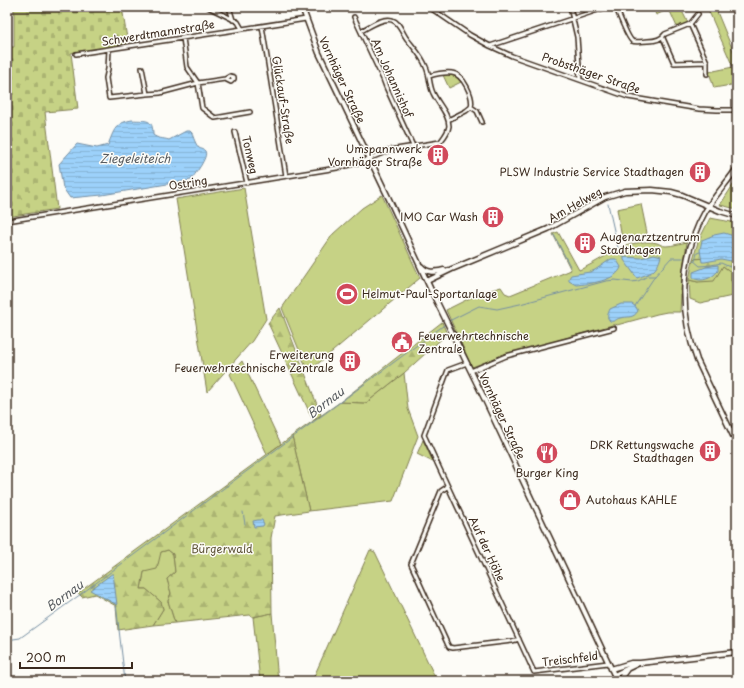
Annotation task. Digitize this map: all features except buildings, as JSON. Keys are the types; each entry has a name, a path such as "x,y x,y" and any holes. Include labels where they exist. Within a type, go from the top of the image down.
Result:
{"main road":[{"name":"Vornhäger Straße","path":"302,7 319,53 617,681"},
{"path":"737,168 709,206 692,241 684,288 685,315 697,360 737,444"},
{"name":"Am Helweg","path":"427,281 548,229 596,202 618,193 640,190 664,191 682,195 730,215 737,216"},
{"path":"418,263 429,272 452,269"},
{"path":"611,669 631,663 737,652"},
{"path":"614,675 640,663"},
{"path":"622,681 622,676 627,668"}],"street":[{"path":"208,7 238,22 242,29"},
{"path":"229,7 233,20"},
{"name":"Probsthäger Straße","path":"429,7 463,31 490,46 580,80 638,99 708,110 737,110"},
{"path":"570,7 577,37 580,80"},
{"path":"490,46 607,7"},
{"path":"616,7 631,40 634,42 663,38 665,34 690,24 698,14"},
{"name":"Am Johannishof","path":"354,16 413,146"},
{"name":"Schwerdtmannstraße","path":"76,54 306,19"},
{"path":"361,31 388,19 396,22 406,38 422,58 429,76 433,94 448,120 448,130 440,142 390,150 370,159"},
{"path":"690,24 708,62 707,74"},
{"name":"Glückauf-Straße","path":"262,26 286,176"},
{"path":"183,38 187,67 198,83 202,108 215,118 250,112"},
{"path":"663,38 674,63 708,62"},
{"path":"109,49 106,78 109,98 160,93 198,83 225,79"},
{"path":"142,68 147,94"},
{"path":"429,76 455,73 468,90 471,98 471,107"},
{"path":"448,120 460,115 471,107"},
{"path":"471,107 477,111 482,122"},
{"name":"Tonweg","path":"235,132 247,182"},
{"name":"Ostring","path":"7,221 337,168 370,159"},
{"path":"471,371 506,356 614,328"},
{"name":"Auf der Höhe","path":"467,363 448,370 424,435 534,672"},
{"path":"448,487 441,491 411,564 437,623 449,647 453,648 519,639"},
{"name":"Treischfeld","path":"534,672 608,663"}],"green space":[{"path":"7,7 10,7 11,42 7,42"},
{"path":"14,7 122,7 128,45 71,53 78,109 45,112 57,209 7,217 7,47 14,47"},
{"path":"653,7 680,7 688,23 677,27 669,9 656,15"},
{"path":"707,7 715,7 734,53 737,52 737,71 735,72 737,84 714,88 709,72 733,67"},
{"path":"453,74 461,82 449,88 443,75"},
{"path":"737,179 737,209 720,205"},
{"path":"244,188 266,319 252,341 207,392 176,199"},
{"name":"Helmut-Paul-Sportanlage","path":"382,195 420,278 308,372 282,308 333,234 362,208"},
{"path":"641,204 647,233 636,238 623,238 617,209"},
{"path":"710,218 737,223 737,256 693,259 698,242"},
{"path":"558,232 579,270 618,249 632,244 651,242 666,246 687,242 682,277 680,312 667,312 617,325 616,324 502,356 472,367 446,310 478,294 501,287 505,293 510,295 571,270 553,234"},
{"path":"737,256 737,291 735,291 731,281 731,272 723,266 714,281 698,282 689,280 693,259"},
{"path":"723,266 731,272 731,281 735,291 737,291 737,295 700,303 690,299 689,280 698,282"},
{"path":"280,308 321,415 313,420 268,323"},
{"path":"442,322 447,334 404,373 366,403 340,402"},
{"path":"242,361 281,444 267,454 230,374"},
{"path":"404,373 408,409 418,436 393,501 309,511 292,436 340,402 366,403"},
{"name":"Bürgerwald","path":"292,436 309,511 275,516 271,538 272,613 253,617 250,615 175,623 168,601 171,593 167,579 175,572 173,554 168,550 161,552 157,569 144,572 141,589 146,589 161,602 163,609 153,625 118,630 116,606 95,594 82,597 78,593"},
{"path":"423,440 433,462 417,454"},
{"path":"168,550 173,554 175,572 167,579 171,593 168,601 175,623 153,625 163,609 161,602 146,589 141,589 144,572 161,552"},
{"path":"370,550 375,552 437,681 312,681"},
{"path":"272,613 278,681 260,681 253,617"},
{"path":"8,642 11,681 7,681"}],"water":[{"name":"Ziegeleiteich","path":"132,120 150,123 153,130 153,135 169,140 186,131 190,131 192,133 198,147 204,150 206,154 191,180 102,195 70,198 63,188 59,164 77,144 97,148 108,145 116,128 126,121"},
{"path":"724,233 737,238 737,256 731,261 721,259 702,262 700,250 702,240"},
{"path":"654,254 661,256 658,265 650,273 637,278 624,260 624,257 641,258"},
{"path":"611,259 616,259 621,267 614,276 602,281 581,285 576,285 569,281 571,275 595,270"},
{"path":"718,265 718,271 710,278 700,280 693,278 693,272 706,267"},
{"path":"621,304 632,304 638,311 632,316 610,321 608,314 610,309"},
{"path":"262,520 264,524 263,526 254,527 253,521"},
{"path":"113,573 117,605 90,590"}],"waterway":[{"path":"608,204 618,248"},
{"path":"554,235 571,268"},
{"path":"695,261 697,253 700,252"},
{"path":"621,253 624,257"},
{"name":"Bornau","path":"449,321 479,306 497,309 606,281 638,281 648,276 655,276 671,258 683,258"},
{"name":"Bornau","path":"693,260 700,266 721,263 732,268 737,267"},
{"path":"635,306 655,276"},
{"name":"Bornau","path":"7,640 20,638 447,323"},
{"path":"243,512 245,524"},
{"path":"116,604 125,681"},
{"path":"9,640 11,681"}],"place":[{"name":"Umspannwerk Vornhäger Straße","path":"438,155"},
{"name":"PLSW Industrie Service Stadthagen","path":"700,172"},
{"name":"IMO Car Wash","path":"493,217"},
{"name":"Augenarztzentrum Stadthagen","path":"585,243"},
{"name":"Helmut-Paul-Sportanlage","path":"347,294"},
{"name":"Feuerwehrtechnische Zentrale","path":"402,342"},
{"name":"Erweiterung Feuerwehrtechnische Zentrale","path":"350,361"},
{"name":"DRK Rettungswache Stadthagen","path":"710,451"},
{"name":"Burger King","path":"547,453"},
{"name":"Autohaus KAHLE","path":"570,500"}]}
